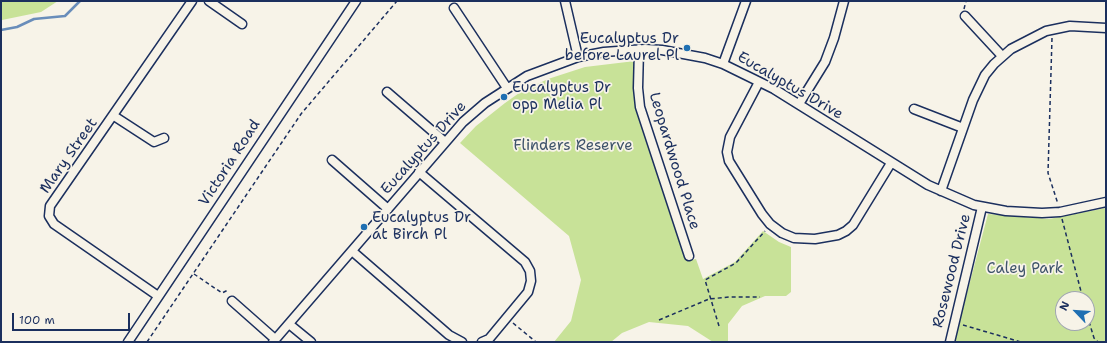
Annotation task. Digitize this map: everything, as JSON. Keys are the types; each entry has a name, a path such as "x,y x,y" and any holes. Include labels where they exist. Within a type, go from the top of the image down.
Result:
{"street":[{"name":"Mary Street","path":"158,296 54,224 49,216 50,206 114,116 192,1"},
{"path":"209,1 242,24"},
{"name":"Victoria Road","path":"128,342 356,1"},
{"path":"565,1 578,57"},
{"path":"723,64 746,1"},
{"path":"799,104 824,62 836,32 844,1"},
{"path":"454,8 507,88"},
{"path":"965,16 1002,56"},
{"path":"941,191 963,128 982,81 994,64 1002,56 1022,42 1057,28 1082,25 1106,28"},
{"name":"Eucalyptus Drive","path":"274,340 463,122 485,103 507,88 543,69 578,57 604,52 639,50 674,52 723,64 760,82 799,104 891,162 941,191 982,207 1022,213 1060,212 1106,202"},
{"name":"Leopardwood Place","path":"639,50 638,88 640,108 689,256"},
{"path":"760,82 733,128 728,144 728,152 732,169 770,224 782,233 803,239 827,237 846,232 853,225 891,162"},
{"path":"387,92 445,142"},
{"path":"914,109 963,128"},
{"path":"114,116 154,142 164,138"},
{"path":"332,160 388,208"},
{"path":"419,172 525,262 530,271 531,281 528,292 489,339 482,342"},
{"name":"Rosewood Drive","path":"950,342 982,207"},
{"path":"352,251 449,335 462,342"},
{"path":"232,301 274,340"},
{"path":"289,324 311,342"}],"path":[{"path":"147,342 301,114 396,1"},
{"path":"1052,38 1048,173 1081,291"},
{"path":"719,326 709,299 705,280 736,263 770,224"},
{"path":"194,274 222,293 226,291 232,301"},
{"path":"659,320 709,299 729,297 760,297"},
{"path":"507,318 536,342"},
{"path":"963,325 1021,342"},
{"path":"1092,331 1094,338 1098,342"}],"green space":[{"path":"1,1 58,1 41,12 2,20"},
{"name":"Flinders Reserve","path":"635,61 636,107 687,261 696,259 703,279 735,262 763,231 779,242 791,247 791,292 786,296 765,296 742,306 728,324 728,342 713,342 688,326 649,322 622,333 611,342 554,342 571,321 581,280 569,236 460,143 476,126 522,91 548,79 585,67"},
{"name":"Caley Park","path":"1106,208 1106,342 954,342 988,214 1049,219"}],"waterway":[{"path":"1,30 17,27 34,19 65,16 80,1"}],"place":[{"name":"Eucalyptus Dr before Laurel Pl","path":"687,48"},
{"name":"Eucalyptus Dr opp Melia Pl","path":"504,97"},
{"name":"Eucalyptus Dr at Birch Pl","path":"364,227"}]}
